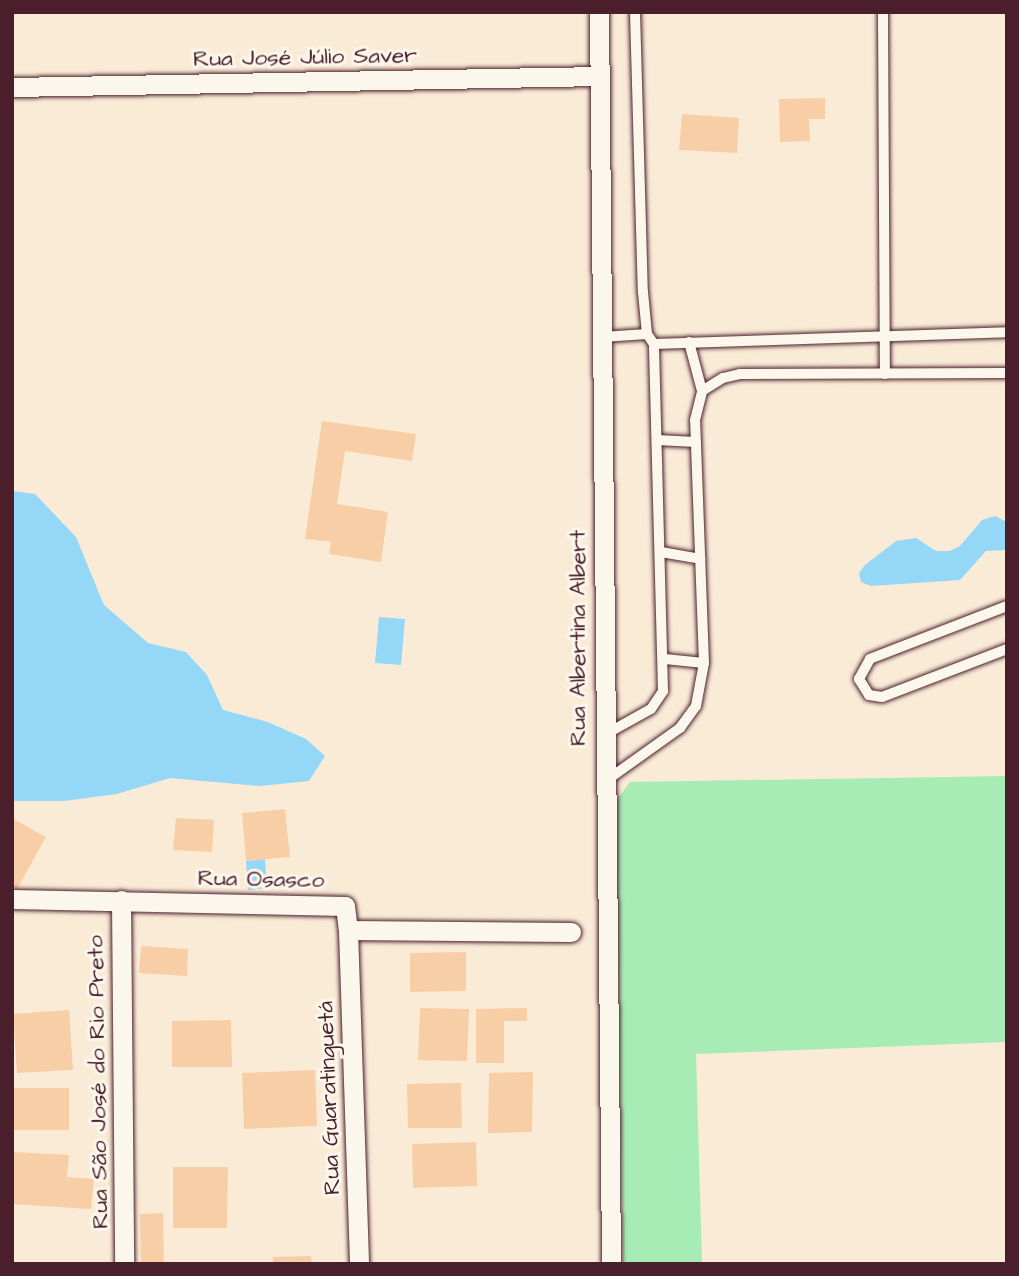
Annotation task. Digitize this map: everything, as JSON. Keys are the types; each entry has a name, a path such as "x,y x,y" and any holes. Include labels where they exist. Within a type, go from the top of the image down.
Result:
{"street":[{"name":"Rua Albertina Albert","path":"600,12 603,736 611,1264"},
{"name":"Rua José Júlio Saver","path":"12,87 599,76"},
{"name":"Rua Osasco","path":"12,899 345,906 348,930"},
{"name":"Rua São José do Rio Preto","path":"121,900 124,1264"},
{"path":"348,930 571,932"},
{"name":"Rua Guaratinguetá","path":"348,930 359,1264"}],"lane":[{"path":"603,736 651,709 663,691 665,659 654,344 647,334 635,12"},
{"path":"883,12 885,374"},
{"path":"654,344 1007,332"},
{"path":"603,337 647,334"},
{"path":"689,342 702,391"},
{"path":"604,783 680,728 696,706 704,663 696,442 696,405 702,391 723,378 740,374 1007,373"},
{"path":"657,440 696,442"},
{"path":"661,552 700,559"},
{"path":"1007,606 870,659 859,679 869,695 882,697 1007,649"},
{"path":"665,659 704,663"}],"green space":[{"path":"1007,776 1007,1042 696,1054 702,1264 623,1264 616,801 630,782"}],"water":[{"path":"12,491 35,494 76,537 104,605 148,643 186,652 207,675 223,710 268,722 306,739 325,756 309,781 260,786 170,778 117,794 64,801 12,801"},
{"path":"995,516 1007,522 1007,550 986,551 960,580 871,586 861,582 859,573 865,565 896,541 916,538 936,551 950,551 960,546 982,520"},
{"path":"379,617 405,619 401,665 375,663"},
{"path":"265,859 267,888 248,890 246,861"}],"building":[{"path":"825,98 825,119 809,119 810,141 780,142 779,99"},
{"path":"682,114 739,118 737,153 679,150"},
{"path":"322,421 416,434 412,461 345,451 337,504 388,512 381,562 329,554 331,542 305,539"},
{"path":"285,809 290,857 246,861 242,813"},
{"path":"12,818 46,837 17,889 12,886"},
{"path":"176,818 214,820 212,852 173,850"},
{"path":"141,946 188,949 187,976 139,973"},
{"path":"466,952 466,991 410,992 410,953"},
{"path":"420,1008 469,1009 467,1061 418,1060"},
{"path":"527,1008 527,1021 504,1021 504,1063 476,1063 476,1009"},
{"path":"69,1010 73,1070 17,1073 13,1014"},
{"path":"231,1020 232,1067 172,1067 172,1021"},
{"path":"315,1070 317,1126 244,1129 242,1073"},
{"path":"533,1072 532,1132 488,1133 489,1073"},
{"path":"461,1083 462,1128 408,1128 407,1084"},
{"path":"12,1088 69,1088 69,1130 12,1130"},
{"path":"476,1142 477,1186 413,1188 412,1144"},
{"path":"14,1152 69,1155 67,1177 94,1179 91,1209 12,1204"},
{"path":"173,1167 228,1167 227,1228 173,1228"},
{"path":"163,1213 164,1264 141,1264 140,1214"},
{"path":"311,1256 312,1264 273,1264 273,1257"}]}
